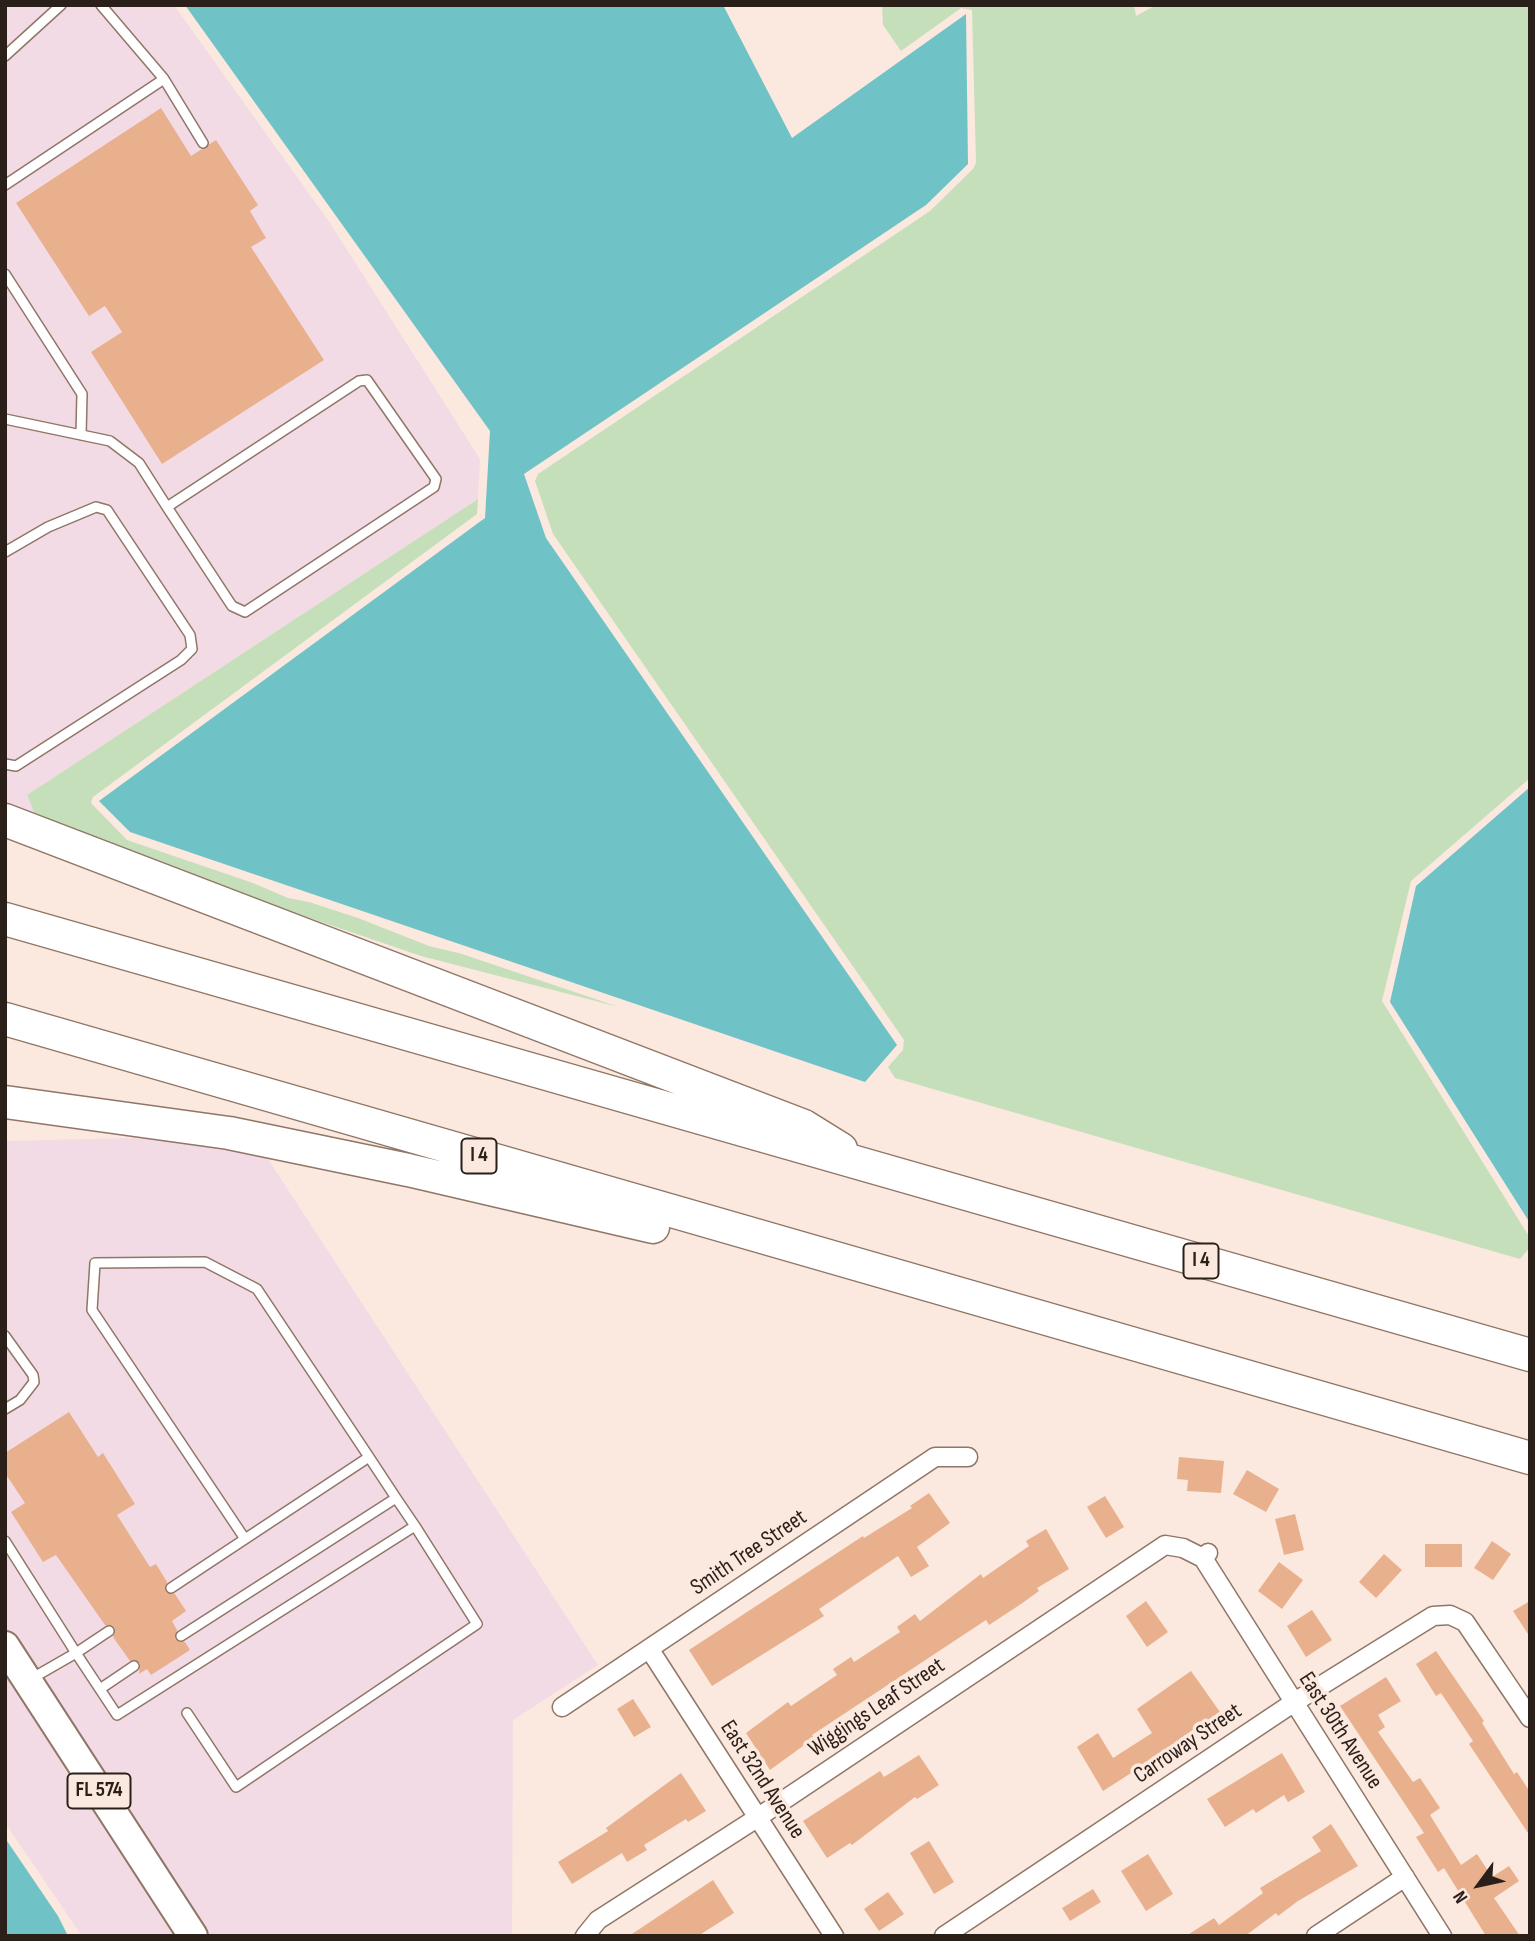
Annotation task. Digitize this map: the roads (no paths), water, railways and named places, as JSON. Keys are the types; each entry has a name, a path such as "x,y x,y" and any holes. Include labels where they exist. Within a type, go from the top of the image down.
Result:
{"highway":[{"path":"5,820 804,1126 872,1168"},
{"name":"I 4","path":"5,919 1530,1355"},
{"name":"I 4","path":"5,1019 1530,1458"},
{"path":"5,1102 229,1133 408,1170 952,1293"}],"main road":[{"name":"FL 574","path":"5,1646 193,1936"}],"street":[{"name":"Smith Tree Street","path":"562,1707 935,1457 968,1457"},
{"name":"Wiggings Leaf Street","path":"585,1936 598,1920 757,1818 1165,1545 1205,1556"},
{"name":"East 30th Avenue","path":"1205,1556 1293,1703 1442,1936"},
{"name":"Carroway Street","path":"944,1936 1293,1703 1433,1616 1450,1615 1465,1622 1530,1718"},
{"name":"East 32nd Avenue","path":"650,1650 834,1936"},
{"path":"1316,1936 1405,1877"}],"lane":[{"path":"5,56 61,5"},
{"path":"101,5 164,79 203,143"},
{"path":"5,186 164,79"},
{"path":"5,274 82,394 81,435"},
{"path":"5,419 110,441 139,463 167,507 232,606 244,612 434,487 436,479 367,380 359,381 167,507"},
{"path":"5,552 48,527 96,507 107,510 190,635 192,649 181,660 16,766 5,764"},
{"path":"187,1713 236,1787 477,1623 257,1289 205,1262 94,1263 92,1310 245,1539"},
{"path":"5,1336 33,1375 33,1382 20,1401 5,1409"},
{"path":"171,1588 369,1457"},
{"path":"181,1636 396,1497"},
{"path":"5,1541 117,1715 415,1526"},
{"path":"28,1681 109,1631"},
{"path":"100,1689 134,1666"}],"water":[{"path":"185,5 723,5 792,138 966,14 968,164 926,205 524,474 546,538 897,1045 865,1082 130,832 99,801 485,518 490,431"},
{"path":"1530,787 1530,1223 1390,1002 1416,886"},
{"path":"5,1838 58,1916 68,1936 5,1936"}]}
